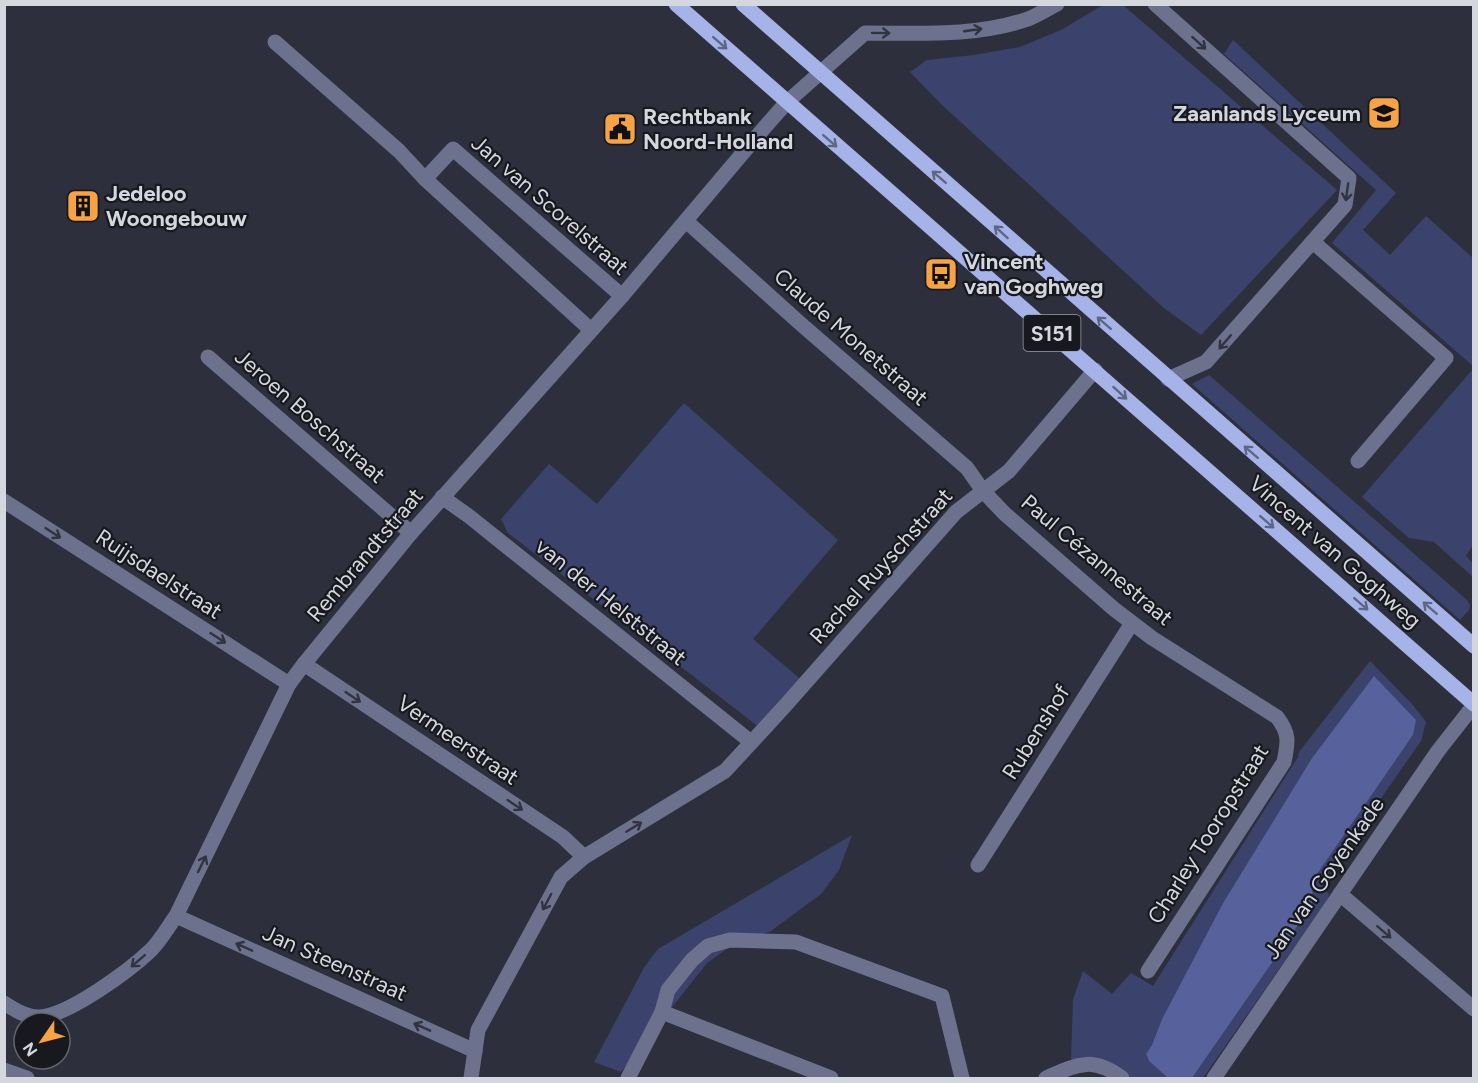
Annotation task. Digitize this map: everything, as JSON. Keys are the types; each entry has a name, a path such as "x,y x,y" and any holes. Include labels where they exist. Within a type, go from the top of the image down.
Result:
{"main road":[{"name":"Vincent van Goghweg","path":"676,4 1473,704"},
{"name":"Vincent van Goghweg","path":"743,4 1473,646"}],"street":[{"path":"787,102 865,33 955,33 995,27 1029,18 1057,4"},
{"path":"1155,4 1349,178 1345,205 1206,362 1168,379"},
{"path":"275,42 399,152 425,179 591,330"},
{"name":"Rembrandtstraat","path":"4,1003 31,1016 40,1017 58,1013 121,976 153,948 176,916 290,684 304,664 411,532 622,296 787,102"},
{"name":"Jan van Scorelstraat","path":"425,179 453,149 622,296"},
{"name":"Claude Monetstraat","path":"686,220 802,325 967,468 983,491"},
{"path":"1313,242 1446,358 1358,461"},
{"name":"Jeroen Boschstraat","path":"208,357 411,532"},
{"name":"Rachel Ruyschstraat","path":"471,1078 478,1030 561,877 584,857 725,771 956,512 1009,471 1095,370"},
{"name":"Paul Cézannestraat","path":"983,491 1004,513 1132,623 1276,717"},
{"name":"van der Helststraat","path":"442,497 479,524 751,742"},
{"name":"Ruijsdaelstraat","path":"4,501 290,684"},
{"name":"Rubenshof","path":"978,865 1132,623"},
{"name":"Vermeerstraat","path":"304,664 563,837 584,857"},
{"name":"Jan van Goyenkade","path":"1214,1078 1438,751 1473,704"},
{"name":"Charley Tooropstraat","path":"1148,971 1284,762 1288,743 1285,728 1276,717"},
{"path":"1340,894 1473,1009"},
{"name":"Jan Steenstraat","path":"176,916 475,1051"},
{"path":"628,1078 662,1012 668,990 692,960 708,946 729,940 796,942 942,996 962,1078"},
{"path":"662,1012 831,1078"},
{"path":"1046,1078 1088,1063 1108,1068 1122,1078"},
{"path":"4,1070 27,1078"}],"shaded area":[{"path":"1103,5 1123,5 1337,190 1201,335 1164,308 941,104 910,72 927,60 1020,47 1061,30"},
{"path":"1233,40 1396,193 1363,230 1390,255 1426,216 1473,258 1473,366 1332,243 1376,190 1224,54"},
{"path":"1473,369 1474,543 1466,556 1473,563 1473,577 1434,542 1409,538 1362,497"},
{"path":"1209,375 1467,600 1470,605 1469,610 1460,620 1192,384"},
{"path":"684,403 838,540 753,639 805,683 764,731 508,533 501,519 549,464 597,504"},
{"path":"1370,661 1413,705 1426,722 1421,741 1324,880 1324,889 1329,894 1328,899 1203,1078 1192,1078 1312,905 1313,880 1413,735 1374,677 1312,758 1223,903 1162,1019 1146,1054 1149,1061 1168,1078 1132,1078 1103,1059 1090,1057 1071,1060 1073,999 1083,971 1112,994 1131,973 1153,986 1299,752"},
{"path":"1374,676 1416,720 1413,735 1313,880 1312,905 1192,1078 1168,1078 1149,1061 1146,1054 1162,1019 1223,903 1312,758"},
{"path":"852,835 839,870 821,894 771,931 728,948 707,963 621,1072 594,1062 645,966 658,949"}],"place":[{"name":"Zaanlands Lyceum","path":"1384,113"},
{"name":"Rechtbank Noord-Holland","path":"620,129"},
{"name":"Jedeloo Woongebouw","path":"83,206"},
{"name":"Vincent van Goghweg","path":"941,274"}]}
